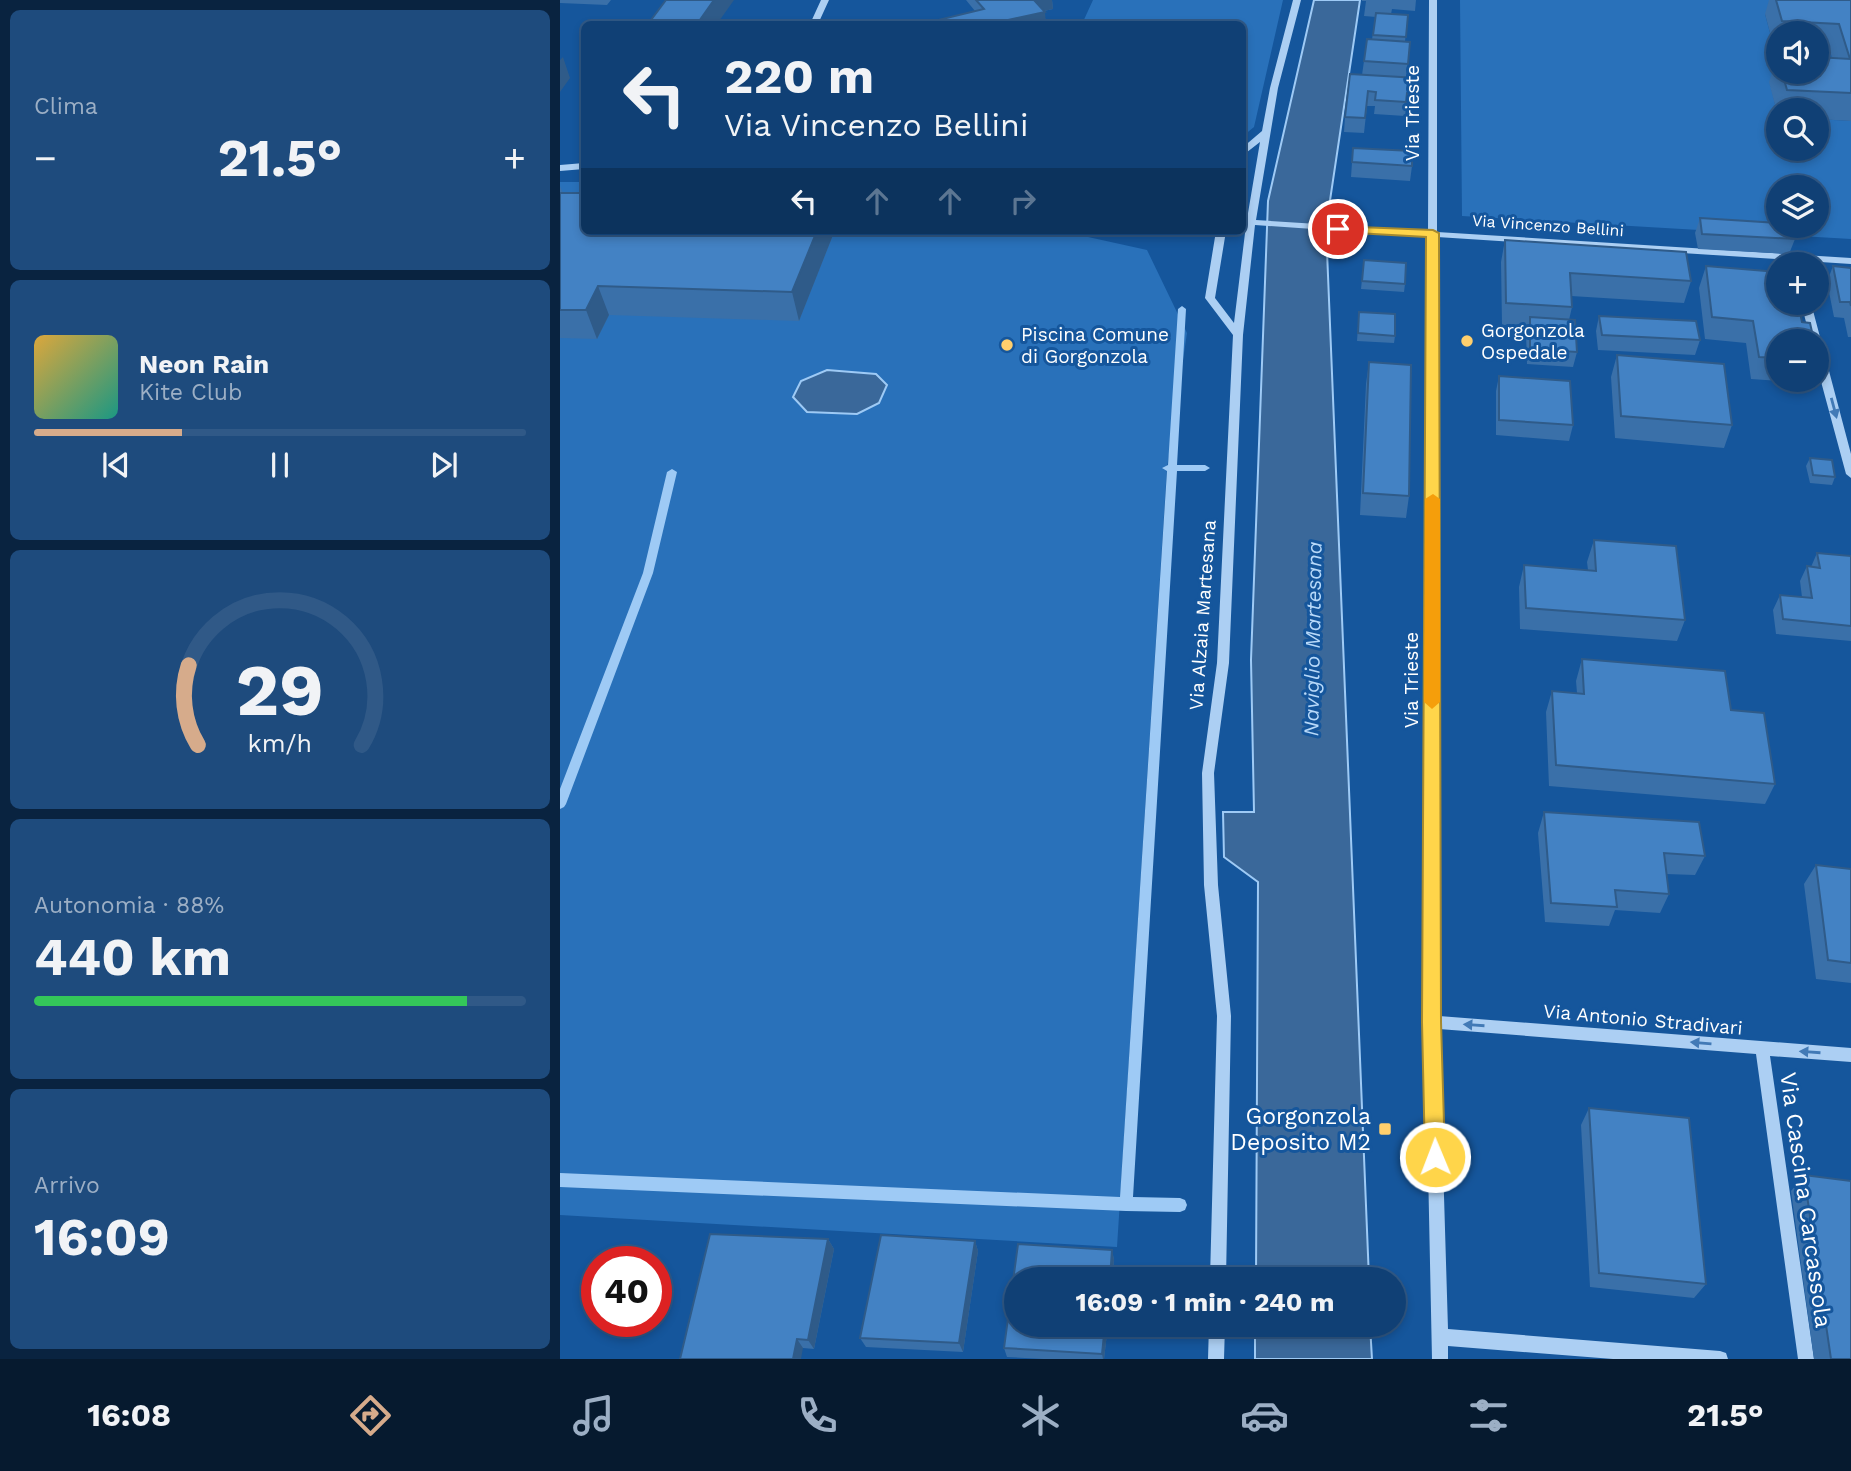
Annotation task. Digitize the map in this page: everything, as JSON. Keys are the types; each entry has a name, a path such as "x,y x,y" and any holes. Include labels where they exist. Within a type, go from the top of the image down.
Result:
{"street":[{"path":"815,21 825,0"},
{"name":"Via Alzaia Martesana","path":"1218,1267 1224,1016 1211,885 1208,773 1224,646 1238,335 1252,217 1274,88 1297,0"},
{"name":"Via Trieste","path":"1433,0 1432,1022 1440,1359"},
{"path":"1246,150 1268,131"},
{"path":"560,168 581,166"},
{"name":"Via Vincenzo Bellini","path":"1246,222 1433,233 1766,259"},
{"path":"1220,235 1210,298 1238,335"},
{"name":"Via Vincenzo Bellini","path":"1829,261 1851,261"},
{"path":"1829,390 1851,474"},
{"name":"Via Antonio Stradivari","path":"1432,1022 1851,1055"},
{"name":"Via Cascina Carcassola","path":"1762,1048 1806,1359"},
{"path":"1216,1359 1217,1337"},
{"path":"1439,1337 1720,1359"}],"shaded area":[{"path":"1093,0 1283,0 1254,127 1246,134 1246,21 1083,21"},
{"path":"1460,0 1811,0 1765,14 1766,84 1770,84 1774,98 1766,98 1766,161 1829,161 1829,120 1851,121 1851,239 1829,238 1829,175 1766,175 1766,234 1462,216"},
{"path":"1830,51 1840,86 1793,84 1829,84"},
{"path":"560,182 581,182 581,235 1079,235 1147,250 1187,333 1167,468 1117,1247 560,1215"}],"water":[{"name":"Naviglio Martesana","path":"1314,0 1360,0 1329,207 1327,251 1369,1267 1256,1267 1258,882 1224,857 1223,812 1254,812 1251,660 1268,201"},
{"path":"827,370 876,374 887,385 879,403 857,414 807,412 793,397 801,381"},
{"path":"1255,1337 1371,1337 1372,1359 1255,1359"}],"building":[{"path":"666,0 714,0 699,21 650,21"},
{"path":"976,0 1034,0 1045,12 1004,21 934,21 984,9"},
{"path":"1776,0 1851,0 1851,93 1787,90 1785,84 1829,84 1829,58 1850,59 1839,24 1829,23 1829,21 1782,21"},
{"path":"1376,13 1408,15 1406,37 1373,35"},
{"path":"1367,39 1410,42 1408,64 1364,61"},
{"path":"1350,74 1417,78 1416,94 1407,93 1406,102 1375,100 1376,92 1368,91 1365,118 1345,117"},
{"path":"1353,148 1412,151 1412,166 1352,162"},
{"path":"560,193 581,193 581,235 815,235 792,292 598,286 586,310 560,310"},
{"path":"1700,218 1766,222 1766,237 1702,234"},
{"path":"1505,240 1686,252 1691,281 1570,273 1572,307 1506,303"},
{"path":"1364,260 1406,263 1405,284 1362,281"},
{"path":"1706,266 1766,271 1766,315 1801,315 1802,322 1810,323 1811,329 1766,329 1766,357 1759,357 1753,321 1712,317"},
{"path":"1833,266 1851,268 1851,306 1850,302 1840,302"},
{"path":"1359,312 1395,314 1395,336 1358,333"},
{"path":"1599,316 1696,321 1700,340 1602,335"},
{"path":"1530,317 1575,320 1577,352 1530,349"},
{"path":"1617,355 1724,364 1732,425 1621,416"},
{"path":"1369,362 1411,365 1409,496 1363,493"},
{"path":"1499,376 1570,381 1573,425 1499,420"},
{"path":"1810,458 1832,460 1835,477 1813,475"},
{"path":"1594,540 1676,546 1685,620 1526,608 1524,565 1596,571"},
{"path":"1817,553 1851,556 1851,626 1783,619 1780,595 1812,598 1807,566 1820,568"},
{"path":"1582,659 1725,671 1731,710 1764,713 1775,784 1556,765 1552,691 1584,694"},
{"path":"1544,812 1699,822 1705,856 1664,853 1669,894 1615,890 1617,907 1551,903"},
{"path":"1816,865 1851,869 1851,963 1828,960"},
{"path":"1589,1108 1689,1118 1706,1284 1599,1273"},
{"path":"1804,1175 1851,1181 1851,1359 1831,1359"},
{"path":"710,1234 828,1239 808,1340 797,1339 793,1359 680,1359"},
{"path":"881,1235 975,1241 959,1343 860,1338"},
{"path":"1018,1244 1112,1250 1111,1267 1015,1267"},
{"path":"1005,1337 1104,1337 1102,1354 1004,1348"}],"waterway":[{"path":"1172,468 1182,309"},
{"path":"1167,468 1172,468"},
{"path":"1126,1204 1172,468"},
{"path":"1172,468 1205,468"},
{"path":"560,804 648,573 672,472"},
{"path":"560,1180 1126,1204"},
{"path":"1126,1204 1180,1205"}],"slow traffic":[{"path":"1432,702 1433,499"}],"place":[{"name":"Gorgonzola Ospedale","path":"1467,341"},
{"name":"Piscina Comune di Gorgonzola","path":"1007,345"},
{"name":"Gorgonzola Deposito M2","path":"1385,1129"}],"route":[{"path":"1338,229 1433,233 1432,1022 1435,1157"}]}
